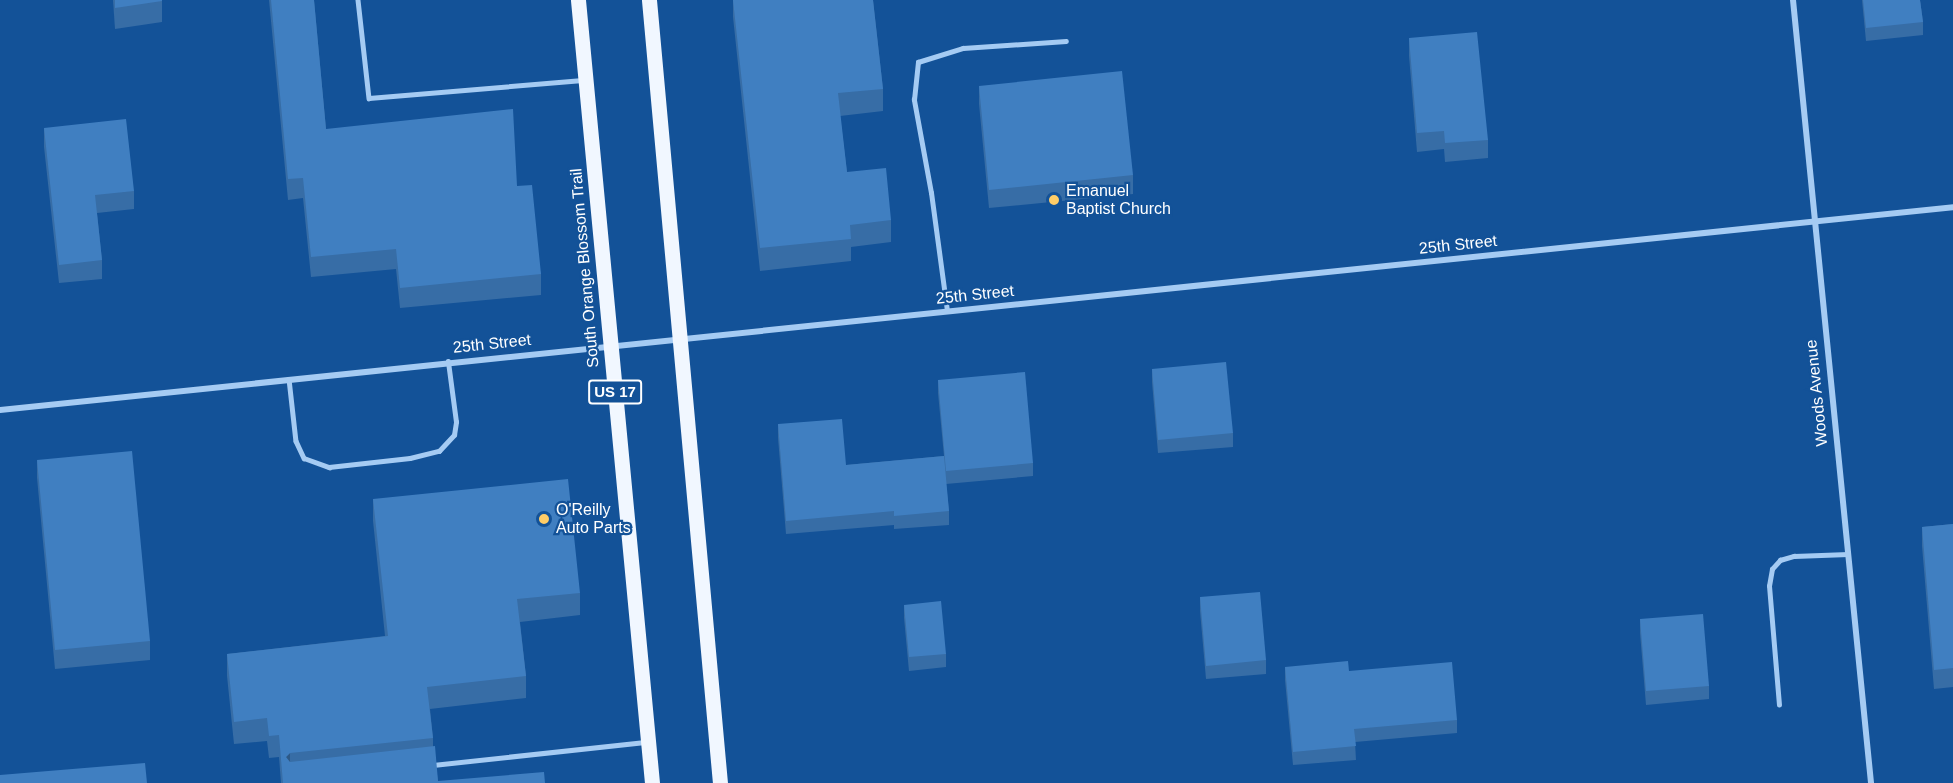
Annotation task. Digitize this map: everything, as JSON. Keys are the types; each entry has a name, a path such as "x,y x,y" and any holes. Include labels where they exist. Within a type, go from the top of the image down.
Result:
{"main road":[{"name":"South Orange Blossom Trail","path":"578,0 652,783"},
{"path":"649,0 720,783"}],"street":[{"name":"Woods Avenue","path":"1793,0 1813,222 1871,783"},
{"name":"25th Street","path":"0,410 1953,207"}],"lane":[{"path":"358,0 369,98 585,80"},
{"path":"947,311 931,193 914,100 918,62 963,48 1066,40"},
{"path":"289,379 296,441 304,458 329,467 410,458 440,451 454,435 456,422 448,362"},
{"path":"1779,705 1769,586 1772,569 1780,560 1794,556 1848,554"},
{"path":"422,766 648,742"}],"building":[{"path":"115,0 162,0 162,1 115,8"},
{"path":"271,0 314,0 326,129 513,109 517,186 532,185 541,274 400,288 396,249 311,257 303,178 288,179"},
{"path":"733,0 873,0 883,89 838,93 847,172 886,168 891,220 850,225 851,239 760,248"},
{"path":"1863,0 1920,0 1923,22 1866,28"},
{"path":"1477,32 1488,140 1445,143 1444,131 1417,133 1409,38"},
{"path":"1122,71 1133,175 989,190 979,86"},
{"path":"126,119 134,191 95,195 102,260 59,265 44,128"},
{"path":"1226,362 1233,433 1158,440 1152,369"},
{"path":"1025,372 1033,463 946,471 938,380"},
{"path":"842,419 846,465 944,456 949,511 894,516 894,511 786,521 778,424"},
{"path":"132,451 150,641 55,650 37,460"},
{"path":"568,479 580,593 517,599 526,676 427,687 433,738 290,753 286,757 290,762 435,746 438,781 544,772 545,783 283,783 279,735 269,736 267,718 234,722 227,654 388,636 373,499"},
{"path":"1953,524 1953,668 1934,670 1922,527"},
{"path":"1260,592 1266,660 1206,666 1200,597"},
{"path":"941,601 946,654 909,657 904,605"},
{"path":"1703,614 1709,686 1646,691 1640,619"},
{"path":"1348,661 1349,671 1452,662 1457,720 1354,729 1356,746 1293,752 1285,667"},
{"path":"145,763 147,783 0,783 0,775"}],"place":[{"name":"Emanuel Baptist Church","path":"1054,200"},
{"name":"O'Reilly Auto Parts","path":"544,519"}]}
